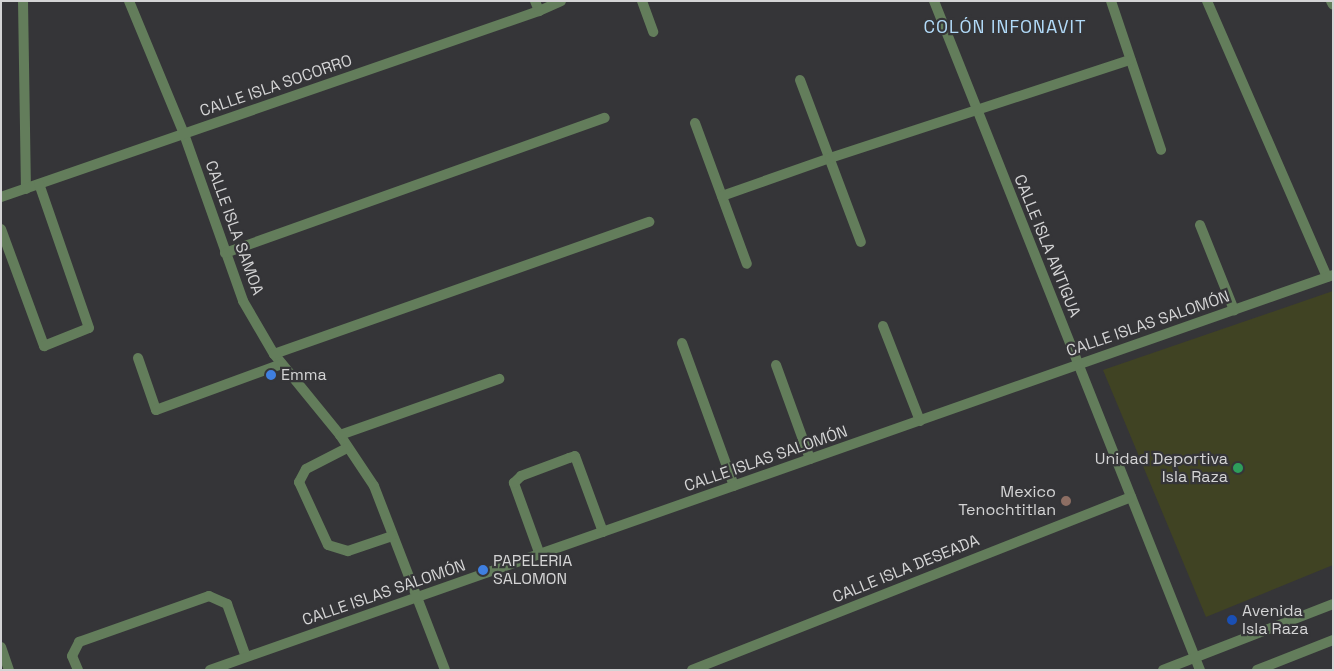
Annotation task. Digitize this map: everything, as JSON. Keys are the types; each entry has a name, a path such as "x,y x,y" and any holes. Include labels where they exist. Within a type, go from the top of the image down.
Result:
{"street":[{"path":"23,1 26,189"},
{"name":"CALLE ISLA SAMOA","path":"129,1 184,134 243,301 274,354 340,435 374,486 445,670"},
{"name":"CALLE ISLA SOCORRO","path":"1,197 184,134 537,6 561,1"},
{"path":"642,1 652,32"},
{"name":"CALLE ISLA ANTIGUA","path":"934,1 1200,670"},
{"path":"1111,1 1161,150"},
{"path":"1207,1 1330,276"},
{"path":"1331,1 1333,5"},
{"path":"722,196 830,158 1130,60"},
{"path":"800,80 861,242"},
{"path":"226,253 606,118"},
{"path":"696,123 747,264"},
{"path":"1,229 44,346 88,328 39,184"},
{"path":"274,354 649,222"},
{"path":"1200,225 1234,310"},
{"name":"CALLE ISLAS SALOMÓN","path":"210,670 1330,276"},
{"path":"883,326 920,421"},
{"path":"682,343 734,486"},
{"path":"138,358 156,410 282,364"},
{"path":"776,365 810,459"},
{"path":"340,435 499,379"},
{"path":"347,448 306,469 298,482 328,546 348,551 392,536"},
{"path":"540,555 514,483 521,476 569,458 575,456 603,532"},
{"name":"CALLE ISLA DESEADA","path":"692,670 1131,497"},
{"path":"78,670 72,656 79,642 209,596 227,604 246,657"},
{"path":"1163,670 1333,604"},
{"path":"1257,670 1333,640"},
{"path":"1,647 9,670"}],"green space":[{"name":"Unidad Deportiva Isla Raza","path":"1333,291 1333,565 1206,617 1103,370"}],"place":[{"name":"Emma","path":"271,375"},
{"name":"Unidad Deportiva Isla Raza","path":"1238,468"},
{"name":"Mexico Tenochtitlan","path":"1066,501"},
{"name":"PAPELERIA SALOMON","path":"483,570"},
{"name":"Avenida Isla Raza","path":"1232,620"}],"district":[{"name":"COLÓN INFONAVIT","path":"1005,27"}]}
